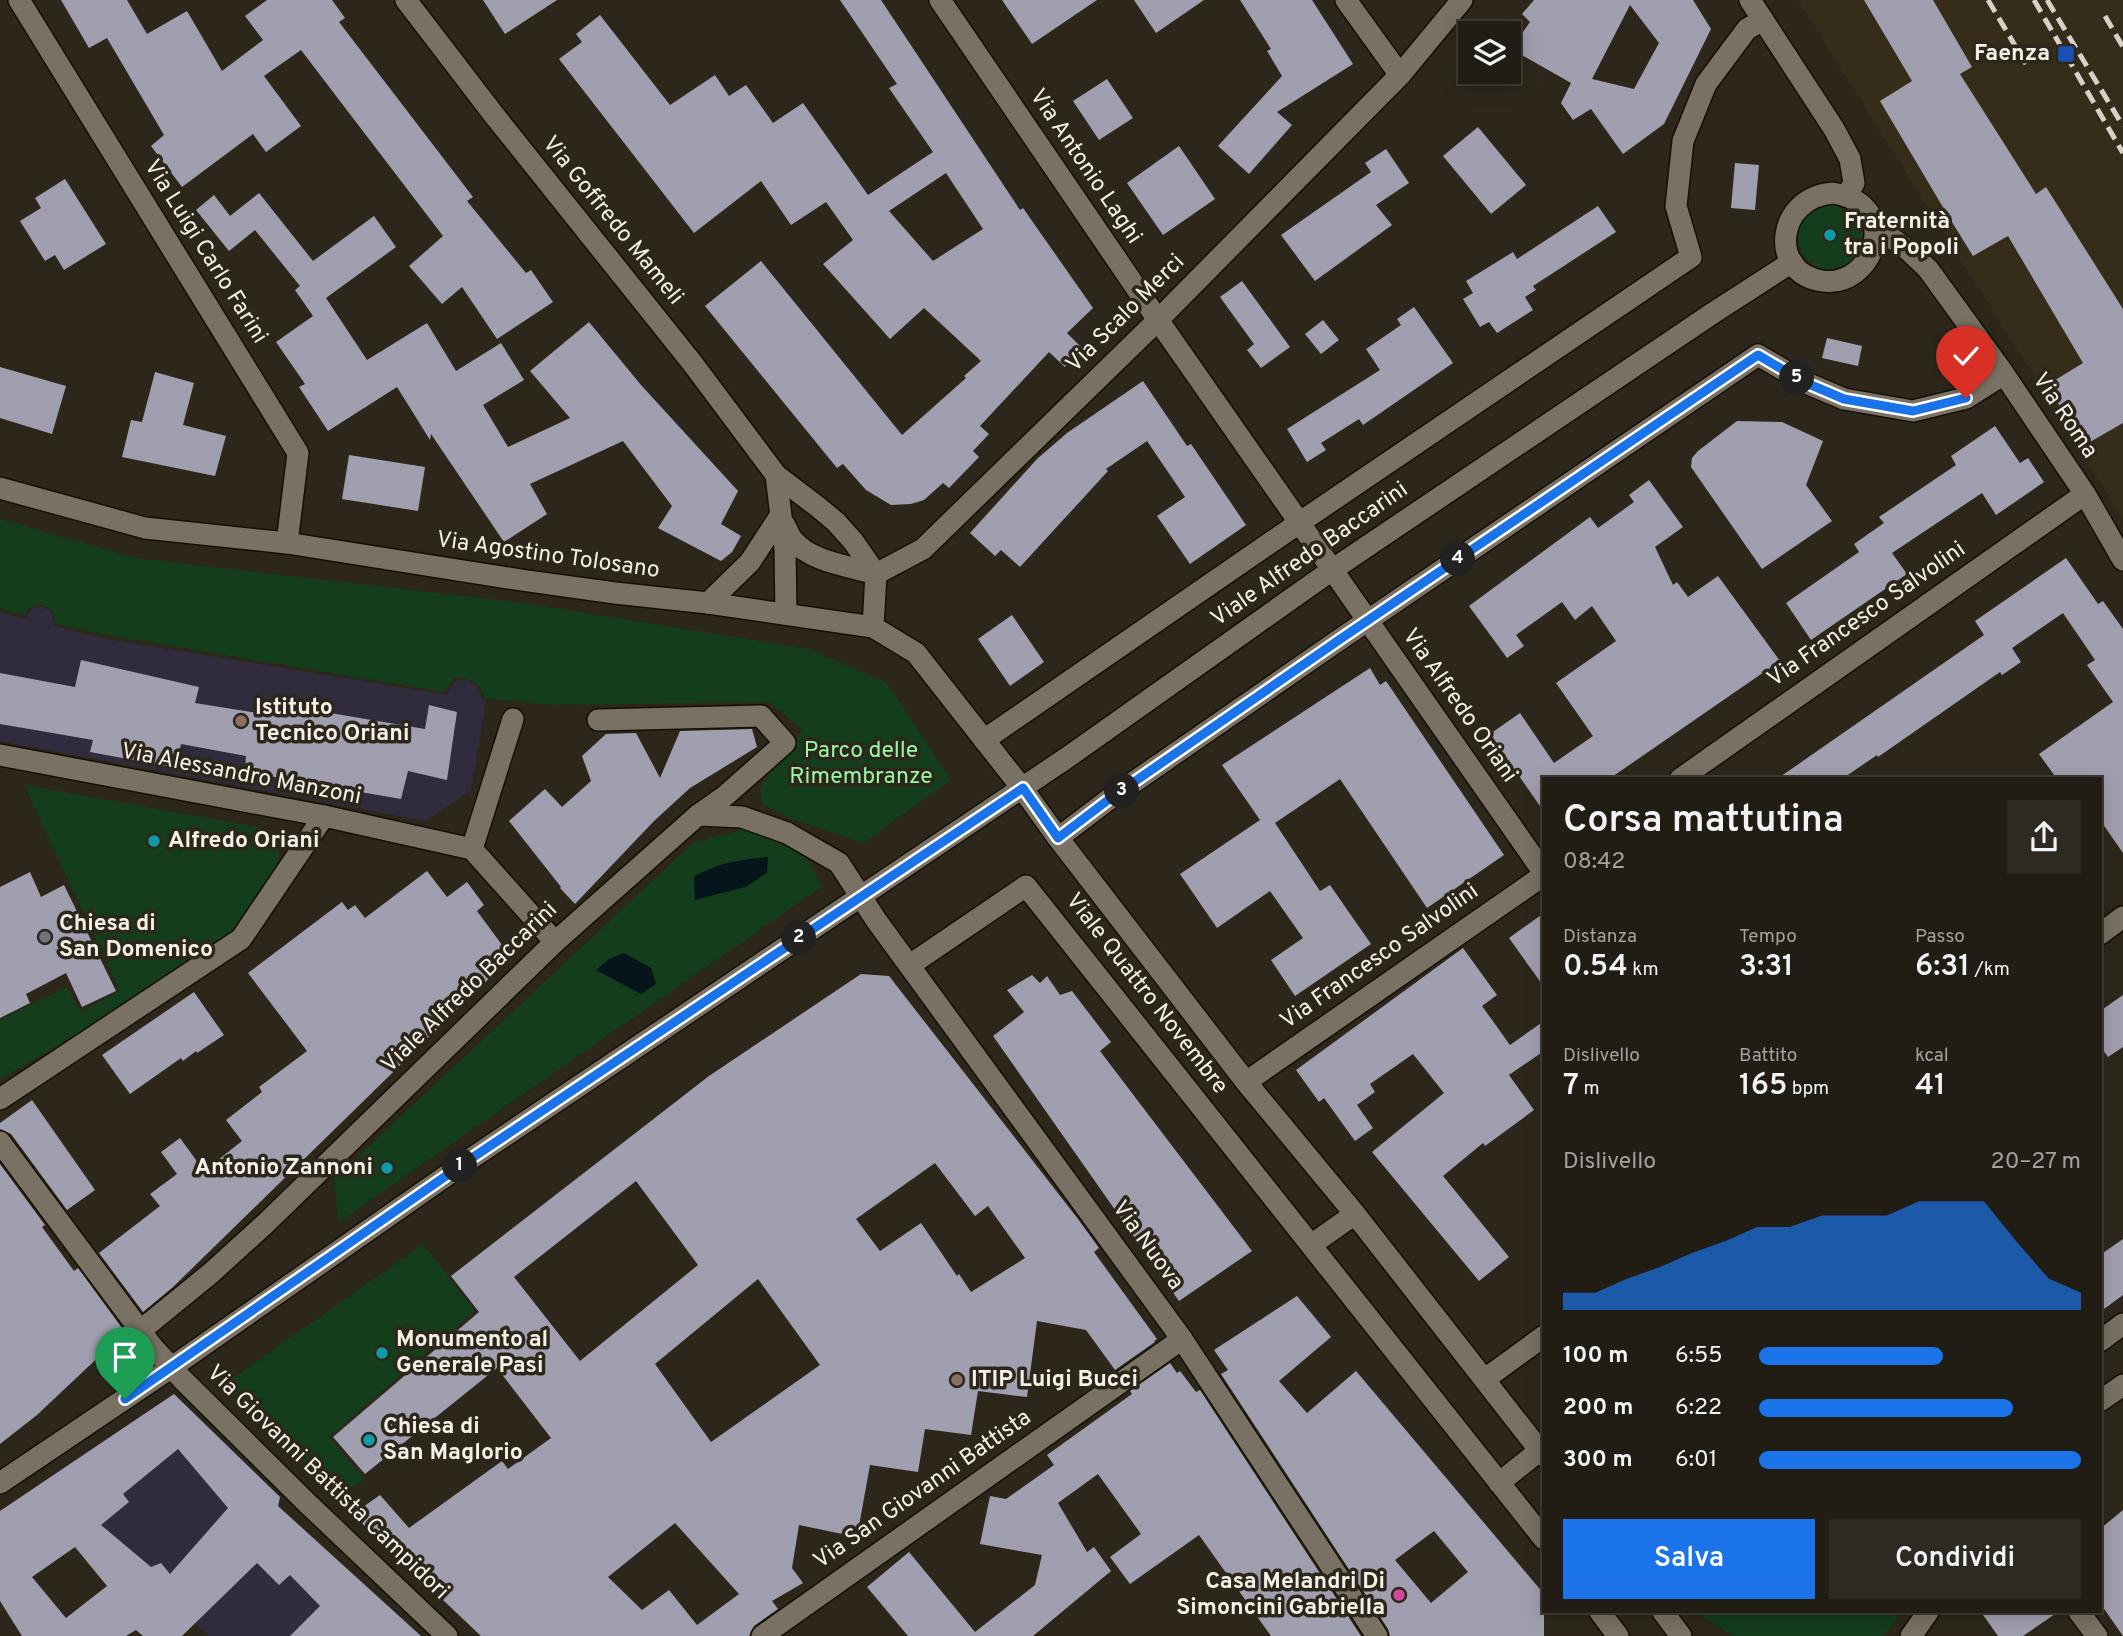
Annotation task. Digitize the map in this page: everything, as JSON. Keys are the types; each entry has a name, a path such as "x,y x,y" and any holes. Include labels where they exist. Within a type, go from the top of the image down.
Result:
{"street":[{"name":"Via Luigi Carlo Farini","path":"19,0 298,453 287,543"},
{"name":"Via Goffredo Mameli","path":"406,0 693,364 776,475 836,522 876,573"},
{"path":"424,23 426,0"},
{"name":"Via Antonio Laghi","path":"940,0 1332,570"},
{"path":"1346,0 1401,75"},
{"name":"Via Scalo Merci","path":"876,573 923,549 1158,320 1401,75 1462,0"},
{"path":"1750,0 1834,129 1850,159 1854,183 1847,195"},
{"name":"Viale Alfredo Baccarini","path":"984,740 1691,257 1675,205 1683,141 1706,84 1747,29 1763,20"},
{"path":"1833,192 1847,195 1867,208 1875,226 1870,254 1854,274 1834,281 1822,281 1793,261 1786,229 1798,207 1810,198 1833,192"},
{"name":"Via Roma","path":"1875,226 1908,250 1928,269 2004,374 2085,494 2123,560"},
{"name":"Viale Alfredo Baccarini","path":"0,1483 466,1162 1023,788 1332,570 1793,261"},
{"path":"1058,838 1108,800 1367,620 1758,355 1804,382 1844,399 1913,411 1966,398 2004,374"},
{"path":"776,475 786,560 786,614"},
{"name":"Via Agostino Tolosano","path":"0,488 145,528 287,543 588,589 873,627 916,653 1023,788"},
{"name":"Via Francesco Salvolini","path":"1683,777 2085,494"},
{"path":"780,516 792,539 804,550 820,558 876,573 873,627"},
{"path":"708,603 750,562 780,516"},
{"name":"Via Alfredo Oriani","path":"1332,570 1542,871"},
{"path":"598,720 761,716 785,743 725,796 698,815"},
{"path":"513,719 472,849 555,942"},
{"name":"Via Alessandro Manzoni","path":"0,755 324,816 472,849"},
{"name":"Viale Quattro Novembre","path":"1023,788 1058,838 1246,1082 1355,1214 1541,1453 1499,1483"},
{"path":"698,815 741,817 787,833 839,863 860,897"},
{"name":"Viale Alfredo Baccarini","path":"140,1331 211,1273 265,1224 555,942 698,815"},
{"path":"0,1100 241,939 324,816"},
{"name":"Via Francesco Salvolini","path":"1246,1082 1542,875"},
{"name":"Viale Quattro Novembre","path":"910,965 1026,886 1542,1537"},
{"name":"Via Nuova","path":"860,897 1182,1339 1377,1636"},
{"path":"2102,933 2123,917"},
{"name":"Via Giovanni Battista Campidori","path":"0,1142 140,1331 172,1367 437,1633"},
{"path":"1311,1245 1355,1214"},
{"path":"2102,1340 2123,1324"},
{"path":"1485,1379 1542,1337"},
{"name":"Via San Giovanni Battista","path":"762,1636 1182,1339"},
{"path":"2102,1400 2123,1385"},
{"path":"1601,1613 1618,1636"},
{"path":"1911,1636 1927,1613"},
{"path":"2080,1613 2097,1636"}],"shaded area":[{"path":"1798,0 2123,0 2123,520 2108,495"},
{"name":"Istituto Tecnico Oriani","path":"35,607 50,611 54,626 106,639 448,695 450,687 457,681 468,680 476,685 486,701 471,790 426,821 0,741 0,612 26,619"},
{"path":"768,857 767,873 745,887 695,900 694,877 721,865"},
{"path":"624,953 651,968 656,984 641,994 596,970 609,959"},
{"path":"174,1394 280,1497 279,1507 418,1633 415,1636 208,1636 179,1607 104,1543 51,1476"}],"green space":[{"path":"1831,204 1854,214 1864,237 1854,260 1831,270 1808,260 1798,237 1808,214"},
{"name":"Parco delle Rimembranze","path":"0,519 135,558 523,603 809,649 886,682 951,780 863,843 792,819 762,804 760,787 803,730 769,702 553,705 484,698 478,685 466,679 455,678 445,692 106,635 56,624 52,612 43,605 33,606 24,615 0,609"},
{"path":"24,785 259,827 273,834 279,850 276,870 233,930 135,1001 0,1079 0,1020 67,987 80,1012 120,991"},
{"path":"745,829 802,852 823,886 339,1222 334,1179 693,843"},
{"path":"423,1244 475,1311 329,1437 364,1479 338,1499 219,1388"},
{"path":"1697,1613 1901,1613 1883,1636 1734,1636"}],"building":[{"path":"61,0 127,0 147,34 187,11 222,71 263,40 245,16 267,0 332,0 345,18 339,22 473,197 467,201 526,273 531,270 553,302 497,339 462,287 442,304 409,266 443,236 301,50 264,76 301,126 266,152 253,134 182,187 151,146 164,135 107,38 89,48"},
{"path":"483,0 557,0 505,34"},
{"path":"840,0 881,0 1020,210 1023,208 1093,308 1067,333 1082,348 1065,367 1049,352 980,426 989,434 973,451 979,457 949,488 943,483 924,500 891,505 866,490 843,464 837,468 705,306 761,261 902,435 966,378 964,376 981,361 924,308 890,339 823,264 853,240 826,202 791,225 761,181 694,233 559,59 582,42 576,34 600,15 670,105 715,75 729,96 746,85 773,123 803,103 868,195 933,152 889,88 897,84","holes":["946,173 983,229 933,261 889,211"]},
{"path":"1002,0 1097,0 1032,44"},
{"path":"1134,0 1204,0 1156,33"},
{"path":"1240,0 1312,0 1353,64 1277,112 1292,125 1249,174 1218,146 1282,76 1267,51 1271,49"},
{"path":"1534,0 1693,0 1711,29 1664,124 1623,154 1591,109 1573,120 1561,103 1571,83 1521,55 1521,35 1530,22 1522,14","holes":["1630,5 1659,43 1634,89 1592,79"]},
{"path":"1864,0 1933,0 1972,67 1960,74 2036,194 2046,187 2123,309 2123,423 2083,446 2047,385 2083,363 2008,236 1973,256 1947,214 1880,101 1912,81"},
{"path":"1107,79 1133,118 1099,140 1073,101"},
{"path":"1478,127 1526,185 1491,214 1443,156"},
{"path":"1179,146 1215,199 1163,235 1127,183"},
{"path":"1386,149 1409,183 1376,205 1392,225 1315,281 1281,235 1371,172 1365,163"},
{"path":"1735,163 1759,165 1755,210 1731,208"},
{"path":"65,179 106,244 64,270 55,255 45,261 20,221 41,208 35,198"},
{"path":"259,193 313,261 374,216 396,247 326,298 367,360 427,323 456,371 501,343 524,380 483,405 508,447 570,418 530,371 589,322 641,385 738,491 721,524 741,536 732,552 721,561 658,528 672,506 623,441 530,484 547,514 504,542 431,434 430,440 397,387 328,431 299,387 305,384 276,342 313,316 295,290 300,286 255,230 229,251 196,210 214,195 230,216"},
{"path":"1598,206 1616,232 1533,286 1536,290 1525,297 1533,310 1497,333 1489,322 1480,327 1463,299 1473,293 1466,281 1513,252 1517,259"},
{"path":"1242,281 1290,347 1261,368 1247,350 1254,344 1220,297"},
{"path":"1414,307 1453,363 1363,425 1359,419 1321,443 1326,450 1307,462 1287,429 1380,370 1366,349 1401,325 1397,319"},
{"path":"1323,320 1339,340 1321,354 1305,334"},
{"path":"1827,338 1862,346 1858,366 1822,358"},
{"path":"0,367 66,386 52,434 0,418"},
{"path":"155,372 194,383 183,425 226,436 215,476 122,457 131,420 142,422"},
{"path":"1143,381 1187,446 1191,444 1246,525 1190,564 1157,516 1185,497 1147,441 1106,469 1108,471 1020,567 1001,550 995,556 970,533 1037,459 1067,433"},
{"path":"1737,421 1782,422 1823,441 1806,485 1832,521 1762,569 1691,467 1692,458 1698,451"},
{"path":"1995,426 2020,463 2028,458 2044,482 1996,515 1982,493 1892,553 1907,574 1811,640 1786,603 1859,552 1854,544 1884,523 1879,517 1956,465 1951,456"},
{"path":"349,455 425,467 418,511 342,499"},
{"path":"1649,480 1683,527 1655,547 1673,585 1677,582 1688,597 1718,576 1780,661 1612,777 1542,777 1542,809 1490,734 1520,713 1554,763 1593,736 1556,683 1616,641 1592,606 1575,620 1562,602 1516,635 1524,646 1507,658 1469,606 1590,517 1598,528 1634,502 1629,495"},
{"path":"2066,558 2098,604 2103,601 2123,629 2123,853 2102,823 2102,777 2056,777 2039,754 2113,702 2087,665 2095,660 2063,613 2012,648 2021,662 2002,675 2000,672 1845,777 1780,777 1984,635 1975,621"},
{"path":"1012,615 1044,662 1010,686 978,639"},
{"path":"81,660 199,687 195,703 257,713 259,701 425,729 429,705 457,712 447,780 408,771 401,799 245,772 246,756 181,744 176,768 90,752 93,740 0,724 0,673 75,687"},
{"path":"1370,668 1380,685 1386,681 1504,855 1427,908 1340,779 1275,823 1320,891 1330,885 1371,944 1295,996 1271,960 1303,938 1270,891 1217,928 1180,874 1260,820 1222,765"},
{"path":"752,729 757,747 690,788 654,821 575,904 509,821 545,789 562,807 591,781 582,756 606,734 636,733 660,778 680,731"},
{"path":"427,871 447,897 467,882 484,905 477,911 511,957 173,1287 143,1312 99,1253 160,1206 150,1194 177,1174 161,1152 180,1138 204,1171 242,1141 226,1120 262,1092 259,1087 307,1051 248,973 342,902 348,910 355,905 365,918"},
{"name":"Chiesa di San Domenico","path":"30,872 41,897 64,885 116,991 82,1007 66,973 26,994 30,1003 0,1018 0,887"},
{"path":"1542,914 1542,984 1509,938"},
{"path":"1463,948 1497,995 1482,1006 1510,1045 1542,1022 1542,1052 1509,1075 1534,1110 1485,1146 1483,1143 1443,1176 1509,1257 1479,1281 1372,1152 1444,1093 1413,1054 1370,1084 1375,1092 1357,1105 1373,1128 1355,1141 1324,1098 1319,1102 1296,1070"},
{"path":"861,974 889,976 1078,1219 1099,1248 1094,1252 1157,1339 1115,1370 1086,1330 1037,1321 1027,1397 978,1391 971,1435 925,1429 918,1472 870,1465 857,1537 799,1525 792,1568 803,1583 772,1601 778,1609 754,1626 749,1636 481,1636 425,1583 422,1585 353,1514 380,1495 409,1528 502,1461 508,1469 551,1438 497,1368 365,1474 333,1437 479,1312 451,1276 709,1076","holes":["935,1163 975,1216 988,1206 1025,1258 971,1292 921,1223 880,1251 856,1219","636,1181 698,1265 580,1361 514,1277","758,1279 820,1365 711,1442 655,1364","675,1523 739,1594 697,1625 669,1590 642,1610 608,1577"]},
{"path":"1032,975 1040,983 1047,976 1060,995 1072,991 1111,1042 1100,1051 1252,1251 1179,1301 993,1036 1024,1012 1007,990"},
{"path":"194,992 224,1035 183,1061 181,1058 130,1094 102,1055"},
{"path":"2123,995 2123,1047 2108,1057 2102,1049 2102,1010"},
{"path":"32,1100 95,1190 67,1210 11,1134 0,1129 0,1123"},
{"path":"0,1164 45,1225 42,1227 74,1271 78,1268 125,1332 37,1415 0,1444"},
{"path":"2123,1239 2123,1295 2102,1311 2102,1254"},
{"path":"1297,1296 1331,1337 1279,1381 1307,1413 1356,1371 1542,1592 1544,1636 1390,1636 1388,1629 1221,1374 1228,1370 1214,1350","holes":["1434,1531 1468,1572 1431,1603 1395,1560"]},
{"path":"1170,1363 1177,1373 1180,1371 1196,1392 1200,1390 1361,1636 1271,1636 1199,1535 1130,1584 1110,1557 1141,1534 1098,1474 1058,1503 1087,1552 1094,1547 1111,1571 1033,1636 908,1636 867,1587 909,1552 975,1632 1035,1585 1042,1555 980,1544 990,1496 1006,1499 1054,1465 1047,1455"},
{"path":"174,1394 280,1497 278,1506 421,1636 290,1636 320,1606 290,1575 279,1585 257,1563 182,1636 143,1636 136,1630 126,1636 22,1636 0,1601 0,1511","holes":["178,1449 228,1508 170,1574 161,1563 151,1567 101,1525 129,1502 123,1494","75,1547 107,1586 66,1618 32,1577"]},
{"path":"2123,1510 2123,1636 2102,1606 2102,1527"},
{"path":"1982,1613 2057,1613 2023,1636 1998,1636"}],"railway":[{"path":"1988,0 2026,64"},
{"path":"2034,0 2123,153"},
{"path":"2047,0 2123,126"},
{"path":"2105,16 2123,47"}],"place":[{"name":"Faenza","path":"2066,54"},
{"name":"Fraternità tra i Popoli","path":"1830,235"},
{"name":"Istituto Tecnico Oriani","path":"241,721"},
{"name":"Alfredo Oriani","path":"154,841"},
{"name":"Chiesa di San Domenico","path":"45,937"},
{"name":"Antonio Zannoni","path":"387,1168"},
{"name":"Monumento al Generale Pasi","path":"382,1353"},
{"name":"ITIP Luigi Bucci","path":"957,1380"},
{"name":"Chiesa di San Maglorio","path":"369,1440"},
{"name":"Casa Melandri Di Simoncini Gabriella","path":"1399,1595"}],"route":[{"path":"125,1399 466,1162 971,821 1023,788 1058,838 1108,800 1339,640 1758,355 1804,382 1844,399 1913,411 1966,398"}]}
